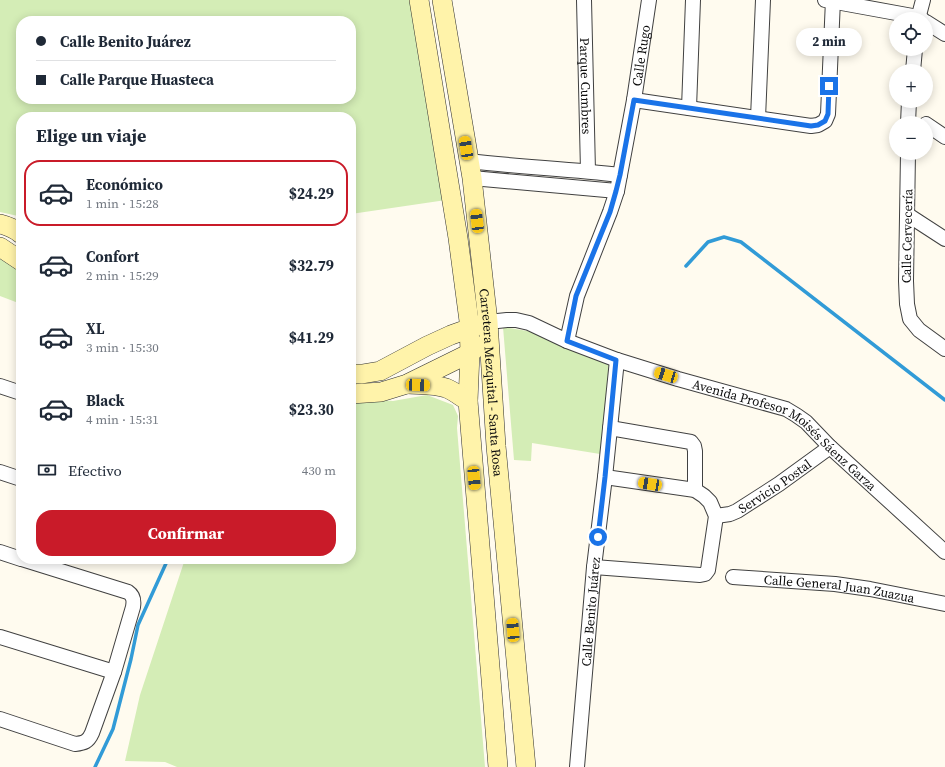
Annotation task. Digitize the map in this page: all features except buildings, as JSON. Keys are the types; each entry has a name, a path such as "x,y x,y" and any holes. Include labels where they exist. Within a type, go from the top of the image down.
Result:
{"main road":[{"name":"Carretera Mezquital - Santa Rosa","path":"420,0 458,238 469,328 470,353 468,401 498,767"},
{"name":"Carretera Mezquital - Santa Rosa","path":"442,0 470,170 489,328 496,446 526,767"},
{"path":"0,224 16,230"},
{"path":"0,247 16,258"},
{"path":"356,374 380,371 427,346 469,328 489,328 484,340 470,353 407,384 381,392 356,394"},
{"path":"407,384 429,385 446,388 468,401"},
{"name":"Carretera Mezquital - Santa Rosa","path":"491,679 507,728 510,767"}],"street":[{"name":"Parque Cumbres","path":"584,0 588,171"},
{"name":"Calle Rugo","path":"567,341 576,296 610,212 620,175 634,100 649,0"},
{"path":"690,108 693,0"},
{"path":"758,118 763,0"},
{"path":"634,100 811,126 818,125 825,121 828,114 830,0 889,12"},
{"path":"922,12 923,0"},
{"path":"933,26 945,34"},
{"path":"933,129 945,137"},
{"name":"Calle Cervecería","path":"908,160 907,304 910,319 918,330 945,349"},
{"path":"516,182 517,166"},
{"path":"470,170 517,166 620,175"},
{"path":"470,170 516,182 616,191"},
{"path":"908,215 945,239"},
{"name":"Avenida Profesor Moisés Sáenz Garza","path":"489,328 507,320 516,320 529,323 567,341 616,360 786,409 806,422 830,447 945,552"},
{"name":"Calle Benito Juárez","path":"577,767 594,567 605,477 616,360"},
{"path":"0,386 16,391"},
{"path":"610,428 691,442 695,451 695,490"},
{"name":"Servicio Postal","path":"716,516 730,514 737,511 779,484 830,447"},
{"path":"0,472 16,477"},
{"path":"594,567 700,575 705,574 708,570 716,516 710,502 695,490 605,477"},
{"path":"0,552 16,557"},
{"path":"0,719 75,744 85,742 89,739 114,672 133,607 132,594 128,592 37,564"},
{"name":"Calle General Juan Zuazua","path":"732,577 835,584 870,589 945,604"},
{"path":"0,637 114,672"}],"green space":[{"path":"0,0 410,0 446,200 356,213 356,112 16,112 16,216 0,212"},
{"path":"0,259 16,267 16,302 0,296"},
{"path":"503,327 533,332 609,365 600,454 532,443 531,461 514,460"},
{"path":"427,395 453,405 458,416 457,428 485,767 177,767 165,762 125,761 140,695 183,564 356,564 356,398 393,401"}],"waterway":[{"path":"686,266 708,242 724,237 741,242 945,400"},
{"path":"95,767 113,729 138,625 166,564"}],"route":[{"path":"598,537 616,360 567,341 576,296 610,212 616,191 634,100 811,126 818,125 825,121 828,114 829,86"}]}
